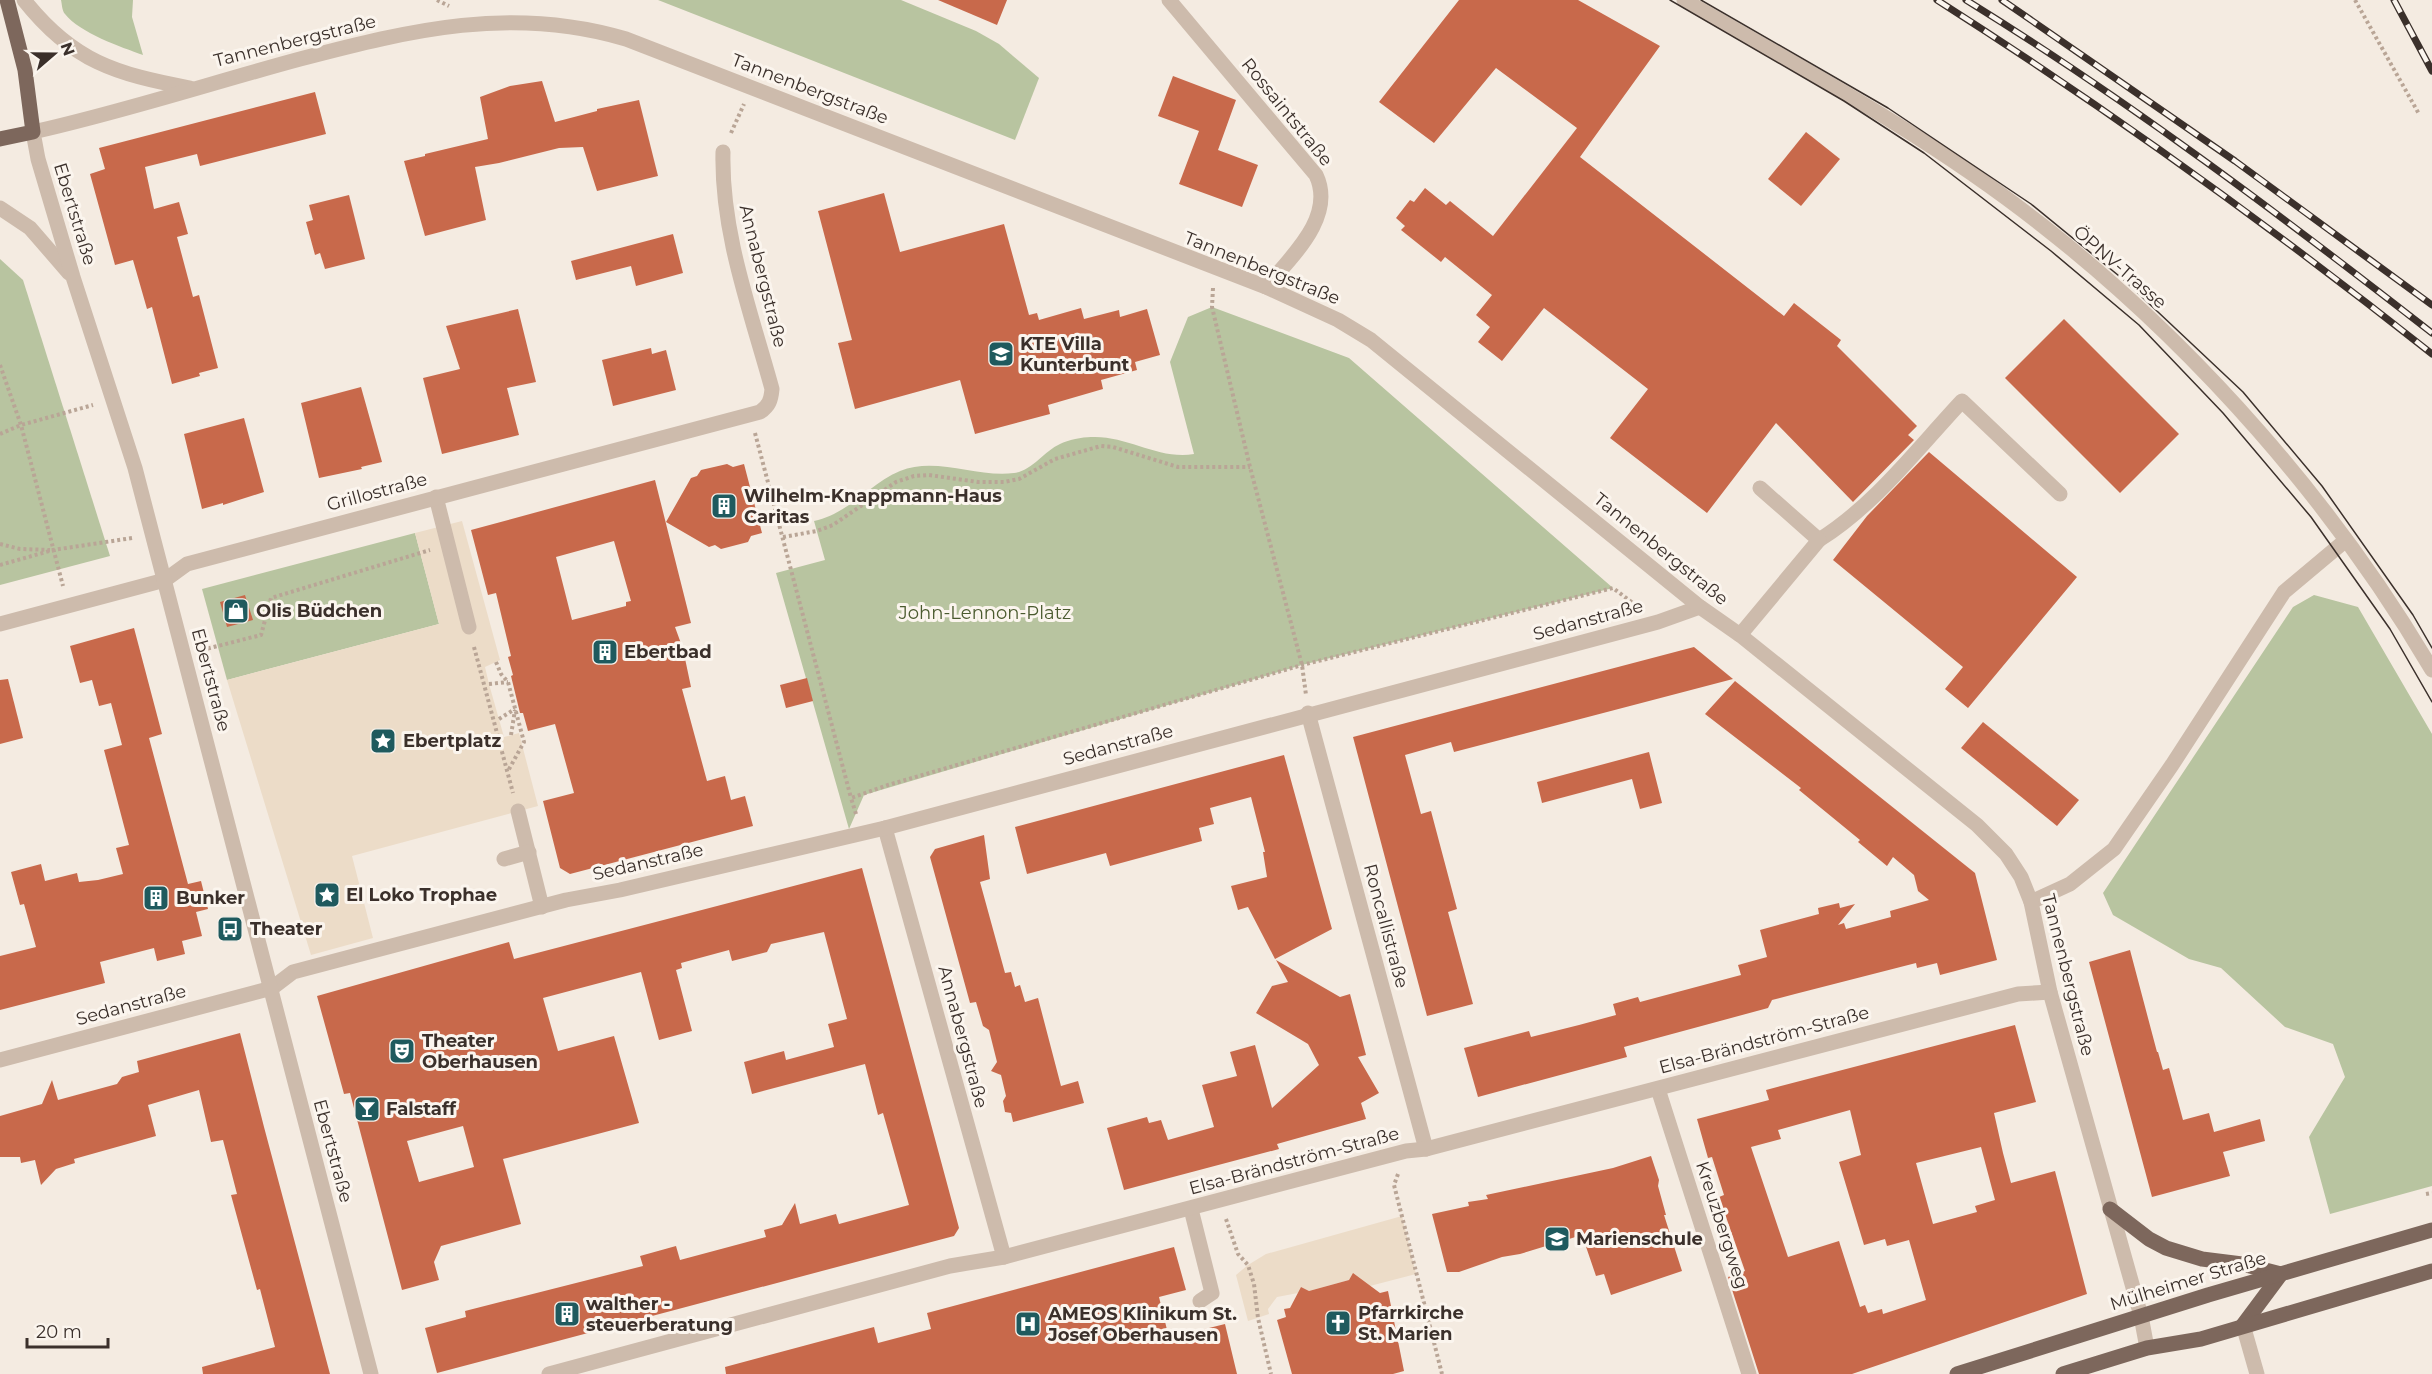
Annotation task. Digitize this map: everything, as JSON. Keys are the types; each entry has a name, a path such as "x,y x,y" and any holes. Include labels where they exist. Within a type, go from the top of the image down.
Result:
{"main road":[{"name":"Ebertstraße","path":"7,0 25,70 33,132"},
{"name":"Tannenbergstraße","path":"0,139 33,132"},
{"path":"2110,1209 2149,1239 2166,1248 2202,1259 2242,1264 2281,1274 2243,1325"},
{"name":"Mülheimer Straße","path":"1957,1374 2141,1316 2432,1230"},
{"path":"2063,1374 2147,1348 2192,1341 2432,1271"}],"street":[{"path":"24,0 61,39 84,56 136,78 190,88"},
{"name":"Rossaintstraße","path":"1169,0 1316,175 1319,183 1321,202 1319,217 1266,287"},
{"name":"ÖPNV-Trasse","path":"1684,0 1889,118 2051,232 2120,289 2195,362 2271,446 2346,540 2400,617 2432,670"},
{"name":"Tannenbergstraße","path":"33,132 138,106 190,88 411,32 457,24 508,21 604,32 751,87 1214,269 1266,287 1338,320 1371,340 1700,607 1740,636 1977,825 2006,854 2021,877 2031,902 2050,992 2141,1316 2147,1348"},
{"name":"Ebertstraße","path":"33,132 38,159 73,277 115,401 154,535 371,1374"},
{"name":"Annabergstraße","path":"723,152 723,185 727,223 772,389 767,407"},
{"path":"0,208 30,228 73,277"},
{"path":"1740,636 1819,540 1865,506 1962,401 2060,494"},
{"name":"Grillostraße","path":"0,624 165,580 186,564 750,416 767,407"},
{"path":"1760,488 1819,540"},
{"path":"436,497 469,627"},
{"path":"2031,902 2070,884 2114,849 2172,765 2284,592 2346,540"},
{"name":"Sedanstraße","path":"0,1060 272,988 293,972 542,907 885,828 1308,713 1658,622 1700,607"},
{"name":"Roncallistraße","path":"1308,713 1426,1149"},
{"path":"518,812 542,907"},
{"name":"Annabergstraße","path":"885,828 1004,1257"},
{"path":"504,859 529,852"},
{"name":"Elsa-Brändström-Straße","path":"549,1374 950,1266 1004,1257 1406,1150 1426,1149 2018,994 2050,992"},
{"name":"Kreuzbergweg","path":"1658,1089 1749,1374"},
{"path":"1191,1209 1212,1293 1200,1300"},
{"path":"2243,1325 2256,1374"}],"path":[{"path":"2355,0 2419,114"},
{"path":"723,152 751,87"},
{"path":"1214,269 1212,307 1250,467 1302,665 1308,713"},
{"path":"0,365 21,425 68,606"},
{"path":"0,434 21,425 71,410 115,401"},
{"path":"750,416 861,834"},
{"path":"783,537 817,531 832,525 896,482 914,476 929,475 978,482 1004,482 1019,479 1055,459 1101,446 1113,447 1178,467 1250,467"},
{"path":"0,565 53,550 154,535"},
{"path":"0,544 20,549 53,550"},
{"path":"184,654 261,635 271,598 448,545"},
{"path":"851,798 888,785 1302,665 1613,588 1658,622"},
{"path":"469,627 518,812"},
{"path":"495,662 508,682 524,742 507,771"},
{"path":"489,684 508,682"},
{"path":"499,719 515,709"},
{"path":"511,735 515,709"},
{"path":"1394,1185 1442,1374"},
{"path":"2426,1194 2432,1193"},
{"path":"1230,1234 1238,1254 1248,1265 1254,1284 1258,1318 1271,1374"}],"green space":[{"path":"61,0 133,0 132,17 143,55 101,39 80,27 64,13"},
{"path":"658,0 901,0 976,31 999,44 1039,78 1015,140"},
{"path":"0,259 23,280 110,556 0,585"},
{"name":"John-Lennon-Platz","path":"1212,307 1349,358 1613,588 1302,665 864,795 849,829 776,573 825,560 814,521 838,512 889,477 914,467 942,466 986,473 1014,473 1027,469 1060,444 1087,437 1104,437 1168,454 1194,454 1170,362 1188,317"},
{"path":"415,533 439,624 227,680 202,589"},
{"path":"2314,595 2358,607 2432,734 2432,1186 2330,1214 2309,1137 2345,1077 2333,1044 2285,1027 2221,968 2189,959 2113,915 2103,893 2293,607"}],"shaded area":[{"name":"Ebertplatz","path":"462,521 500,660 485,667 489,684 504,737 519,733 538,806 352,856 373,938 311,955 227,680 439,624 415,533"},
{"path":"1402,1216 1416,1274 1366,1287 1353,1274 1349,1280 1309,1291 1301,1287 1298,1293 1277,1297 1268,1309 1269,1314 1248,1321 1236,1275 1248,1265 1266,1254"}],"building":[{"path":"938,0 1007,0 997,25"},
{"path":"1459,0 1578,0 1660,46 1580,157 1784,316 1794,303 1841,340 1837,346 1917,426 1908,435 1914,440 1853,502 1776,423 1707,513 1610,438 1648,389 1544,308 1502,361 1478,342 1490,327 1476,315 1492,295 1445,257 1441,262 1401,230 1405,226 1396,218 1410,200 1414,202 1425,188 1446,205 1450,201 1493,236 1577,128 1496,68 1434,143 1379,102"},
{"path":"1173,76 1236,100 1218,150 1258,165 1242,207 1179,184 1199,131 1158,116"},
{"path":"542,81 555,122 597,111 597,109 639,100 658,176 597,191 583,147 559,148 475,167 486,220 425,236 404,161 488,139 480,97 510,86"},
{"path":"315,92 326,134 200,166 197,154 145,167 154,209 179,202 188,234 177,237 193,297 199,295 218,368 172,384 152,307 147,309 133,260 115,265 90,174 105,169 99,148"},
{"path":"1806,132 1840,159 1801,206 1768,179"},
{"path":"884,193 900,252 1004,224 1029,315 1037,313 1039,320 1081,308 1084,319 1119,310 1120,317 1147,309 1160,355 1135,362 1137,370 1101,380 1103,389 1048,405 1050,414 975,434 960,380 855,409 838,343 852,340 818,211"},
{"path":"349,195 365,259 325,269 320,253 315,255 306,222 313,220 309,205"},
{"path":"673,234 683,273 636,286 631,266 576,280 571,261"},
{"path":"518,309 536,382 507,388 519,435 442,454 423,378 460,369 446,326"},
{"path":"2064,319 2179,434 2120,493 2005,378"},
{"path":"651,348 652,354 666,350 676,390 613,406 602,360"},
{"path":"361,387 382,462 361,467 362,469 319,478 301,403"},
{"path":"244,418 264,492 202,509 184,434"},
{"path":"1929,452 2077,577 1968,708 1945,689 1963,667 1833,560 1867,516"},
{"name":"Wilhelm-Knappmann-Haus Caritas","path":"727,464 733,467 744,464 762,533 751,536 748,542 721,549 715,545 709,547 666,522 691,478 697,476 701,470"},
{"path":"655,480 691,623 675,627 683,649 691,687 682,689 707,781 725,776 731,800 745,796 753,826 570,874 560,868 543,801 574,793 555,724 528,731 523,713 520,713 508,657 511,656 496,593 488,595 471,530","holes":["614,541 631,601 626,602 626,606 572,620 556,557"]},
{"name":"Olis Büdchen","path":"245,595 253,620 227,627 220,602"},
{"path":"134,628 162,734 149,738 188,884 201,881 208,909 196,912 202,936 182,941 185,954 157,961 154,948 100,962 105,983 0,1010 0,956 36,947 24,904 20,905 11,872 41,864 45,881 77,873 79,882 123,874 116,848 129,845 104,750 122,745 111,703 99,706 92,680 80,683 70,646"},
{"path":"1694,647 1733,679 1454,752 1451,742 1405,755 1421,814 1431,811 1457,909 1448,912 1473,1004 1427,1016 1353,737"},
{"path":"807,678 813,701 786,708 780,685"},
{"path":"8,679 23,738 0,744 0,680"},
{"path":"1735,681 1975,873 1997,960 1940,975 1937,963 1917,968 1916,963 1772,1000 1768,1008 1624,1047 1627,1057 1478,1097 1464,1048 1529,1031 1531,1037 1579,1025 1616,1015 1613,1004 1638,997 1640,1002 1741,975 1738,965 1767,957 1760,930 1819,914 1818,908 1839,903 1840,908 1855,904 1838,925 1844,923 1846,929 1891,917 1890,911 1929,900 1918,891 1914,875 1893,857 1887,866 1858,842 1860,840 1799,790 1801,788 1705,714"},
{"path":"1983,722 2079,800 2057,826 1961,748"},
{"path":"1649,752 1662,803 1640,809 1632,779 1542,803 1537,782"},
{"path":"1284,755 1332,929 1275,959 1248,907 1238,910 1231,886 1267,877 1263,852 1265,852 1251,797 1210,808 1214,824 1199,828 1202,841 1110,866 1106,853 1027,874 1015,827"},
{"path":"984,835 990,879 980,882 1005,973 1011,972 1015,987 1020,985 1025,1002 1038,998 1061,1086 1078,1081 1084,1103 1013,1122 1011,1113 1005,1112 1003,1101 1006,1096 1001,1075 991,1071 997,1062 989,1030 983,1026 976,1002 970,1003 930,857 935,849"},
{"path":"862,868 959,1228 954,1236 437,1373 425,1328 466,1317 465,1311 643,1266 640,1256 676,1246 680,1260 766,1237 764,1230 782,1225 795,1203 800,1224 836,1214 839,1224 909,1205 883,1113 878,1115 865,1064 752,1094 744,1062 784,1051 786,1060 834,1047 828,1024 847,1019 824,932 771,944 767,952 732,961 729,950 681,963 682,968 676,970 692,1031 659,1040 641,972 543,998 558,1051 614,1036 639,1123 503,1159 521,1224 441,1246 434,1262 439,1280 402,1290 350,1093 344,1094 317,996 509,942 514,959","holes":["463,1126 474,1167 419,1182 407,1141"]},
{"path":"2130,950 2157,1052 2163,1070 2169,1068 2183,1120 2209,1113 2214,1132 2260,1119 2265,1141 2223,1152 2230,1176 2152,1197 2089,962"},
{"path":"1276,960 1340,997 1350,994 1366,1055 1358,1057 1379,1093 1361,1103 1366,1119 1277,1144 1279,1149 1124,1190 1107,1128 1147,1117 1149,1123 1161,1120 1168,1140 1214,1127 1202,1085 1237,1076 1230,1052 1255,1045 1272,1108 1319,1065 1308,1044 1256,1013 1272,986 1288,982"},
{"path":"2015,1025 2036,1102 1994,1113 2011,1183 2055,1171 2087,1294 1852,1374 1759,1374 1728,1277 1745,1271 1719,1197 1724,1195 1712,1157 1708,1158 1697,1119 1769,1100 1766,1090","holes":["1850,1110 1861,1155 1839,1162 1864,1245 1885,1239 1887,1246 1909,1240 1926,1300 1883,1314 1882,1309 1868,1313 1865,1305 1860,1307 1839,1241 1788,1257 1751,1147 1781,1139 1778,1130","1981,1147 1995,1200 1975,1206 1977,1212 1933,1224 1916,1163"]},
{"path":"240,1033 330,1374 203,1374 202,1367 275,1347 231,1195 237,1194 223,1140 211,1142 199,1090 148,1105 156,1136 74,1159 75,1163 56,1169 41,1185 35,1160 21,1163 20,1157 0,1157 0,1116 42,1104 52,1080 58,1100 117,1084 122,1077 139,1072 137,1061"},
{"name":"Marienschule","path":"1651,1156 1659,1180 1658,1186 1666,1215 1664,1215 1682,1271 1611,1295 1604,1274 1596,1276 1582,1235 1520,1254 1502,1257 1459,1272 1447,1272 1432,1214 1469,1206 1468,1202 1488,1199 1486,1195 1613,1168"},
{"name":"AMEOS Klinikum St. Josef Oberhausen","path":"1174,1247 1186,1290 1159,1297 1169,1338 1225,1324 1237,1374 726,1374 725,1367 874,1327 878,1343 931,1329 927,1313"},
{"name":"Pfarrkirche St. Marien","path":"1353,1273 1380,1293 1388,1291 1404,1371 1393,1374 1292,1374 1277,1320 1286,1317 1284,1309 1290,1308 1301,1287 1309,1291 1349,1280"}],"tram line":[{"path":"1670,0 1844,101 1924,153 2051,251 2139,325 2223,413 2311,517 2390,629 2432,702"},
{"path":"1701,0 1888,108 2031,204 2124,280 2243,392 2322,486 2413,615 2432,648"}],"railway":[{"path":"1937,0 2127,127 2251,215 2432,354"},
{"path":"1966,0 2086,78 2204,160 2432,333"},
{"path":"2002,0 2235,161 2432,305"},
{"path":"2394,0 2432,71"}],"place":[{"name":"KTE Villa Kunterbunt","path":"1001,354"},
{"name":"Wilhelm-Knappmann-Haus Caritas","path":"724,506"},
{"name":"Olis Büdchen","path":"236,611"},
{"name":"Ebertbad","path":"605,652"},
{"name":"Ebertplatz","path":"383,741"},
{"name":"El Loko Trophae","path":"327,895"},
{"name":"Bunker","path":"156,898"},
{"name":"Theater","path":"230,929"},
{"name":"Theater Oberhausen","path":"402,1051"},
{"name":"Falstaff","path":"367,1109"},
{"name":"Marienschule","path":"1557,1239"},
{"name":"walther - steuerberatung","path":"567,1314"},
{"name":"Pfarrkirche St. Marien","path":"1338,1323"},
{"name":"AMEOS Klinikum St. Josef Oberhausen","path":"1028,1324"}]}
